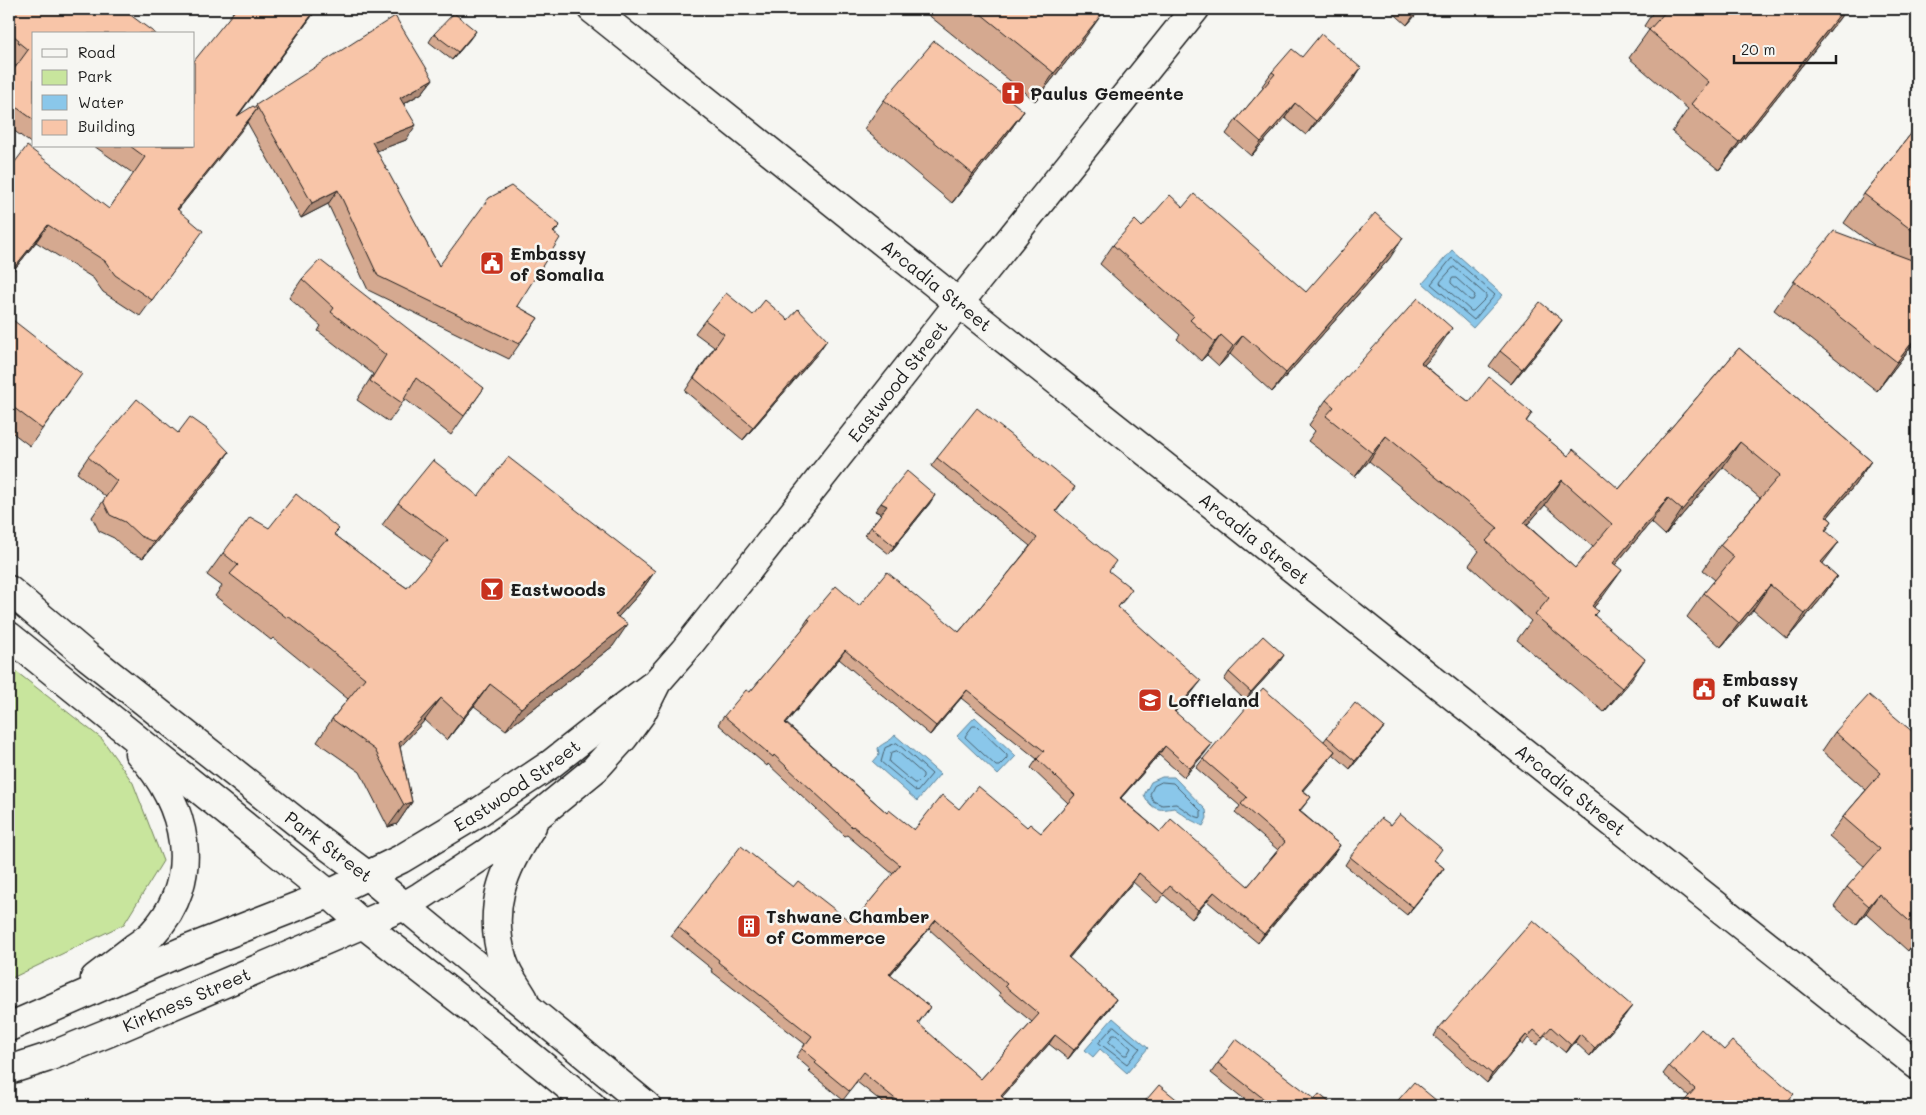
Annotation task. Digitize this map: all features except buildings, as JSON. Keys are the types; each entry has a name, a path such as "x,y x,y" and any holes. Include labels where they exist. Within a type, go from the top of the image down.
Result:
{"street":[{"name":"Arcadia Street","path":"592,9 1917,1065"},
{"name":"Eastwood Street","path":"329,894 368,876 460,824 551,764 657,682 684,651 959,303 1195,9"},
{"name":"Park Street","path":"9,590 110,674 368,876 647,1106"},
{"name":"Park Street","path":"9,636 329,894 363,924 592,1106"},
{"name":"Eastwood Street","path":"404,906 485,854 540,814 608,758 641,714 657,682"},
{"path":"62,1003 152,935 173,907 183,877 184,837 170,795 148,762 88,698"},
{"path":"532,1013 504,962 498,935 497,909 501,884 516,850 540,814"},
{"path":"14,1019 62,1003 182,952 329,894"},
{"name":"Kirkness Street","path":"9,1070 46,1058 404,906"},
{"path":"14,1019 38,1040 46,1058"}],"green space":[{"path":"9,666 102,739 133,783 163,861 124,924 10,979"}],"water":[{"path":"1452,250 1503,295 1473,328 1423,283"},
{"path":"975,717 1016,756 998,775 957,736"},
{"path":"895,735 940,774 917,801 873,762 879,755 878,748"},
{"path":"1162,777 1174,777 1206,810 1207,818 1203,826 1174,808 1160,809 1150,804 1144,795 1151,782"},
{"path":"1113,1018 1148,1048 1127,1073 1100,1049 1093,1057 1085,1050"}],"place":[{"name":"Paulus Gemeente","path":"1013,93"},
{"name":"Embassy of Somalia","path":"492,263"},
{"name":"Eastwoods","path":"492,589"},
{"name":"Embassy of Kuwait","path":"1704,689"},
{"name":"Loffieland","path":"1150,700"},
{"name":"Tshwane Chamber of Commerce","path":"749,926"}]}
